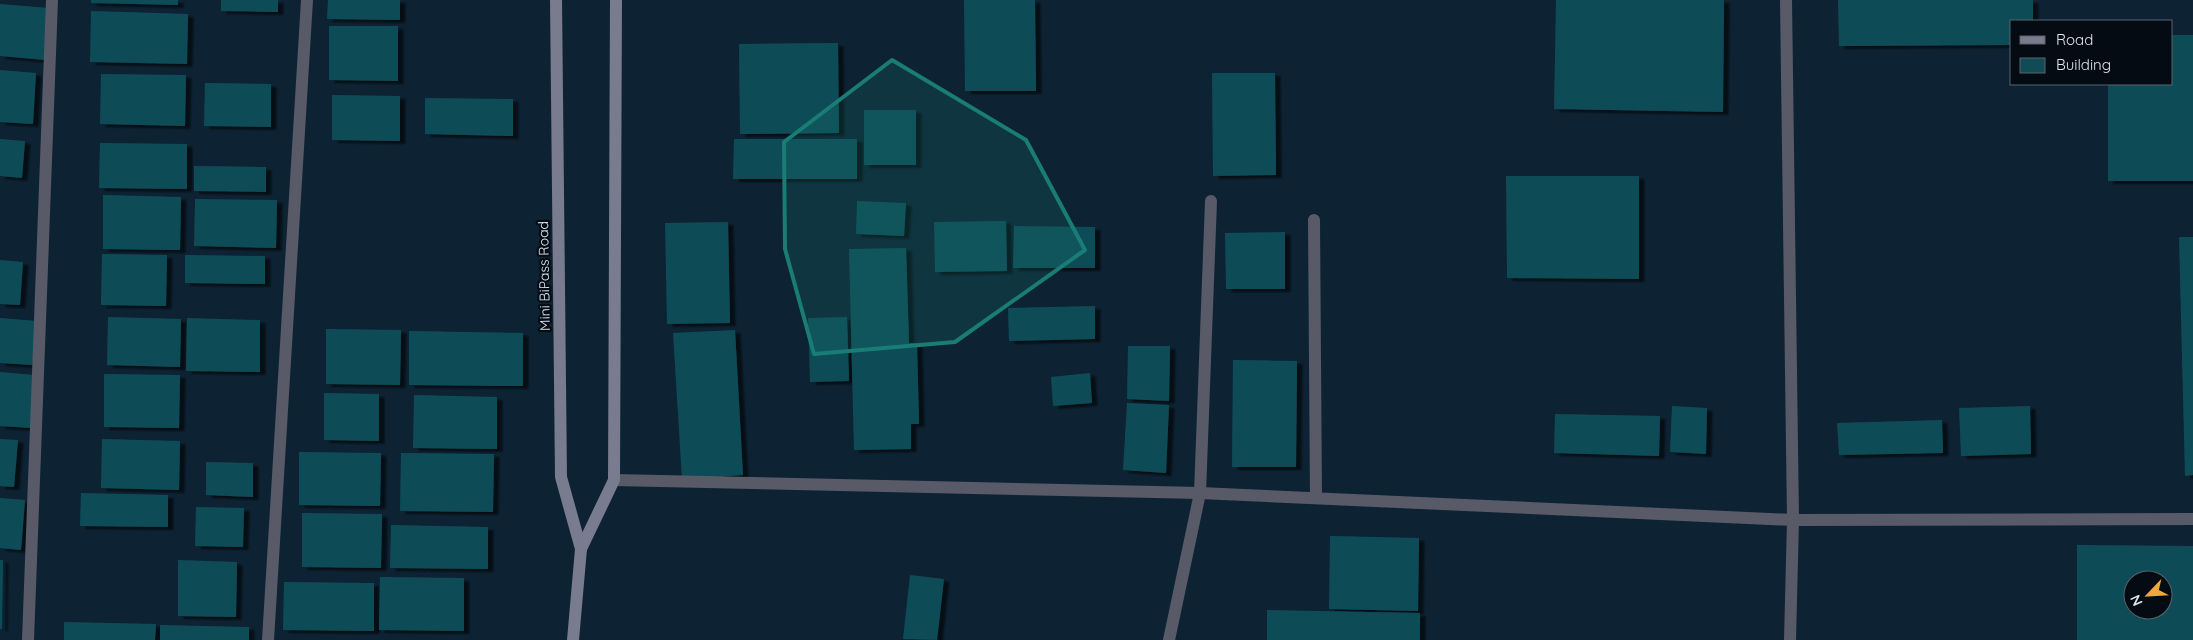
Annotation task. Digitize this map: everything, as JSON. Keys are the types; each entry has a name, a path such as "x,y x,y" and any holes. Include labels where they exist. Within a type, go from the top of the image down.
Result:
{"street":[{"path":"28,640 52,0"},
{"path":"268,640 307,0"},
{"name":"Mini BiPass Road","path":"556,0 561,477 581,549"},
{"path":"574,640 581,549 614,480 616,0"},
{"path":"1786,0 1793,520 1790,640"},
{"path":"1169,640 1200,493 1210,202"},
{"path":"1314,220 1316,498"},
{"path":"614,480 1200,493 1793,520 2193,519"}],"highlighted area":[{"path":"892,60 1026,140 1085,250 955,342 814,354 785,249 784,142"}],"building":[{"path":"91,0 178,0 178,5 91,3"},
{"path":"221,0 278,0 278,12 221,11"},
{"path":"328,0 400,0 400,20 327,19"},
{"path":"964,0 1035,0 1036,91 965,91"},
{"path":"1556,0 1724,0 1723,112 1554,109"},
{"path":"1838,0 2033,0 2033,20 2010,20 2010,45 1839,46"},
{"path":"0,4 49,8 45,60 0,56"},
{"path":"91,11 188,14 187,64 90,62"},
{"path":"329,26 398,26 398,81 329,80"},
{"path":"2173,35 2193,35 2193,181 2108,181 2108,85 2173,85"},
{"path":"838,43 839,133 740,134 739,44"},
{"path":"0,70 36,73 33,124 0,122"},
{"path":"1212,73 1275,73 1276,175 1213,176"},
{"path":"101,74 186,75 185,126 100,124"},
{"path":"205,83 271,84 271,127 204,126"},
{"path":"332,95 400,96 400,141 332,140"},
{"path":"425,98 513,99 513,136 425,134"},
{"path":"864,110 916,110 916,165 864,165"},
{"path":"0,139 25,141 22,178 0,176"},
{"path":"734,139 857,139 857,179 733,179"},
{"path":"100,143 187,144 187,189 99,188"},
{"path":"194,166 266,167 266,192 194,191"},
{"path":"1506,176 1639,176 1639,279 1507,278"},
{"path":"103,195 181,197 180,250 103,249"},
{"path":"195,199 277,200 276,248 194,246"},
{"path":"857,201 906,203 904,236 856,234"},
{"path":"1006,221 1007,271 935,272 934,222"},
{"path":"728,222 730,323 667,324 665,223"},
{"path":"1014,226 1095,227 1095,268 1013,268"},
{"path":"1285,232 1285,289 1226,289 1225,233"},
{"path":"2179,237 2193,237 2193,475 2185,476"},
{"path":"906,248 909,343 917,343 919,424 911,424 911,449 854,450 849,249"},
{"path":"102,254 167,255 166,306 101,305"},
{"path":"185,255 265,256 265,284 185,283"},
{"path":"0,260 23,262 20,305 0,304"},
{"path":"1095,306 1095,339 1009,341 1008,308"},
{"path":"108,317 181,319 180,367 107,365"},
{"path":"847,317 849,381 810,382 808,318"},
{"path":"0,318 37,321 33,365 0,363"},
{"path":"187,318 260,320 260,372 186,371"},
{"path":"326,329 401,330 400,385 326,384"},
{"path":"735,330 743,475 682,479 673,333"},
{"path":"409,331 523,333 523,386 409,385"},
{"path":"1128,346 1170,346 1169,401 1127,399"},
{"path":"1233,360 1297,361 1296,467 1232,467"},
{"path":"0,372 35,375 31,428 0,426"},
{"path":"1090,373 1092,403 1053,406 1051,377"},
{"path":"104,374 180,375 179,428 104,427"},
{"path":"324,393 379,394 379,441 324,440"},
{"path":"414,395 497,397 497,449 413,448"},
{"path":"1127,403 1169,405 1166,473 1123,470"},
{"path":"1672,406 1707,408 1706,454 1670,452"},
{"path":"2030,406 2031,454 1961,456 1959,408"},
{"path":"1555,414 1660,416 1659,456 1554,453"},
{"path":"1942,420 1943,453 1839,455 1837,423"},
{"path":"0,439 18,440 14,487 0,486"},
{"path":"102,439 180,441 179,490 101,488"},
{"path":"299,452 381,453 380,506 299,505"},
{"path":"401,453 494,454 493,512 400,511"},
{"path":"206,462 253,463 253,497 206,495"},
{"path":"81,493 168,495 168,527 80,526"},
{"path":"0,498 25,500 21,550 0,548"},
{"path":"196,507 244,508 243,547 195,546"},
{"path":"302,513 382,514 381,568 302,567"},
{"path":"391,525 488,527 488,569 390,568"},
{"path":"1330,536 1419,538 1418,611 1329,609"},
{"path":"2077,545 2193,546 2193,640 2077,640"},
{"path":"0,560 3,560 2,629 0,629"},
{"path":"178,560 237,562 236,617 178,616"},
{"path":"910,575 944,579 937,640 903,639"},
{"path":"380,577 464,578 464,631 379,630"},
{"path":"284,582 374,583 374,631 283,630"},
{"path":"1267,610 1420,613 1420,640 1267,640"},
{"path":"64,622 156,624 155,640 64,640"},
{"path":"160,625 249,627 249,640 160,640"}]}
